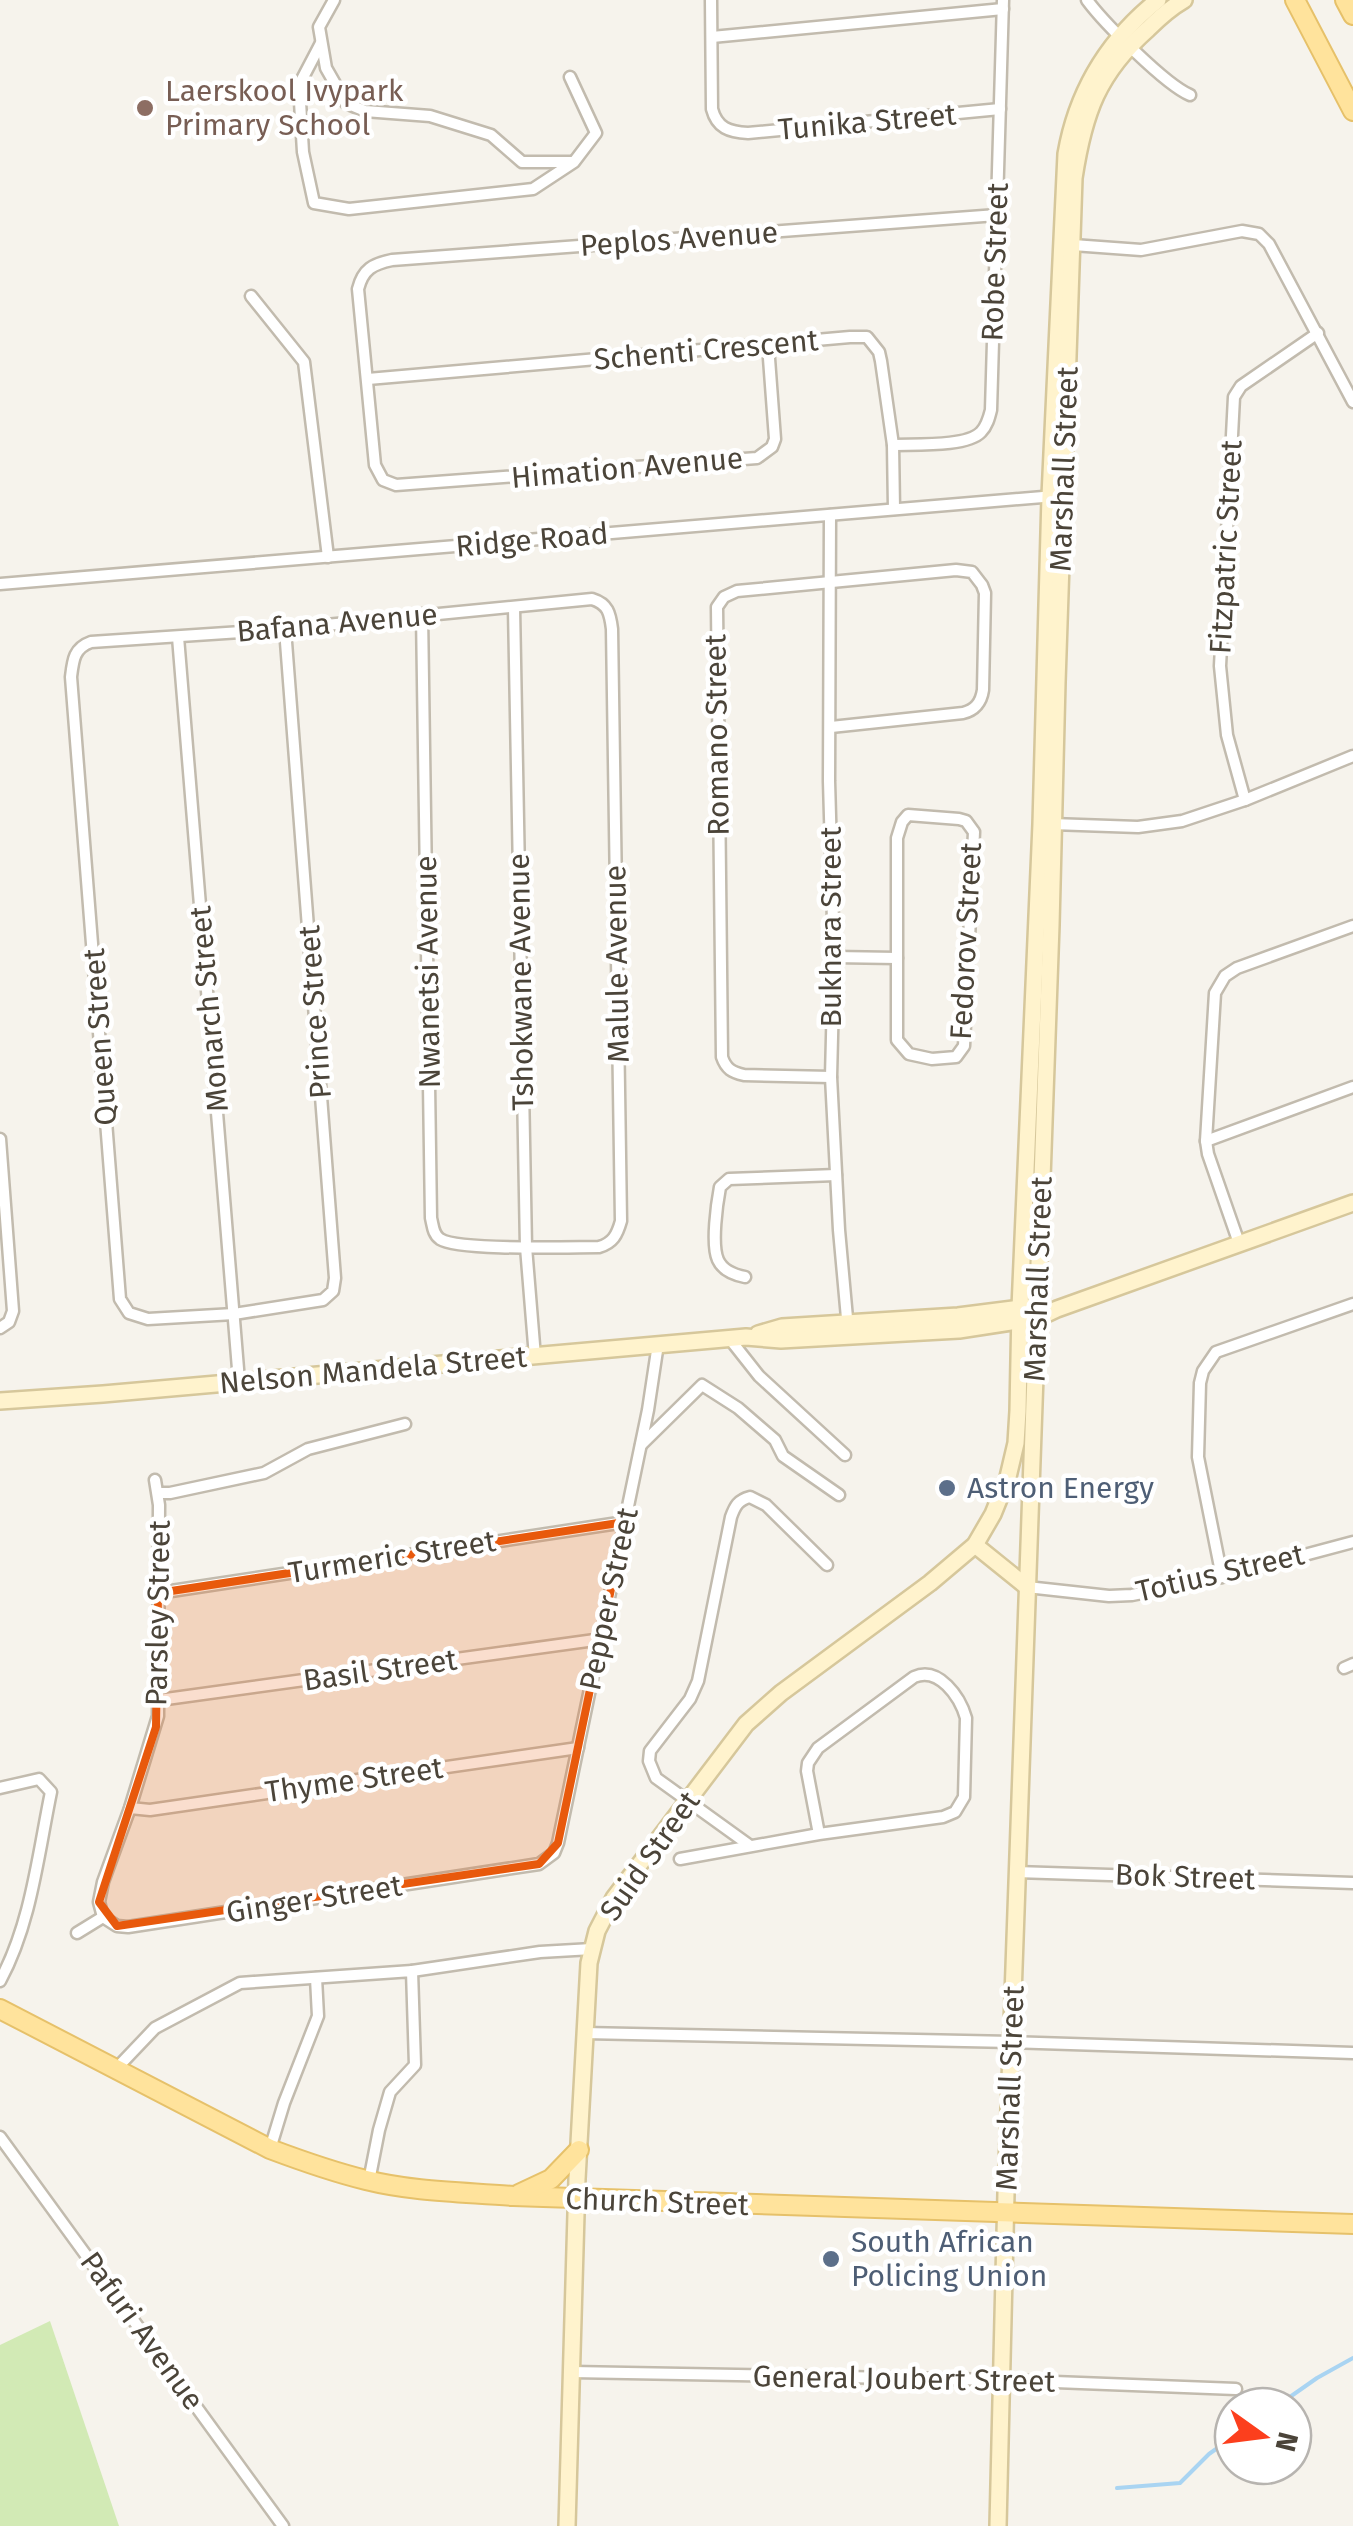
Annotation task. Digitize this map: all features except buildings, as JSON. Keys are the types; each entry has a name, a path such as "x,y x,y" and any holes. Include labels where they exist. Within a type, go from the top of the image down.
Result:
{"main road":[{"path":"1295,0 1353,111"},
{"path":"1344,0 1353,15"},
{"name":"Church Street","path":"0,2010 270,2149 370,2181 576,2199 1353,2224"},
{"path":"514,2196 551,2179 578,2150"}],"street":[{"path":"334,0 318,28 326,68 346,103 365,112 430,116 491,134 522,162 574,162"},
{"path":"711,0 712,37 1003,4"},
{"path":"1087,0 1176,88 1190,95"},
{"name":"Marshall Street","path":"1020,1314 1047,824 1066,154 1071,126 1094,72 1158,0"},
{"name":"Marshall Street","path":"1057,496 1074,178 1079,147 1089,109 1125,40 1184,0"},
{"name":"Robe Street","path":"893,445 964,441 980,434 987,424 1003,4"},
{"name":"Tunika Street","path":"712,37 712,110 718,124 735,132 1000,109"},
{"path":"321,43 299,85 303,152 314,203 349,209 533,189 574,162 596,133 570,77"},
{"name":"Peplos Avenue","path":"368,379 358,289 365,272 376,264 997,215"},
{"path":"1072,245 1140,250 1226,233 1258,234 1269,244 1353,402"},
{"path":"251,296 304,362 328,557"},
{"name":"Fitzpatric Street","path":"1245,800 1227,734 1220,666 1234,397 1240,386 1318,333"},
{"name":"Schenti Crescent","path":"368,379 868,338 879,352 893,445 894,509"},
{"name":"Himation Avenue","path":"368,379 375,465 388,483 411,485 757,458 772,447 774,438 768,345"},
{"name":"Ridge Road","path":"0,584 1057,496"},
{"name":"Bukhara Street","path":"830,515 829,781 834,957 831,1078 848,1330"},
{"name":"Romano Street","path":"831,727 971,711 982,698 983,690 985,593 972,572 729,592 717,607 722,1057 731,1071 744,1075 831,1078"},
{"name":"Bafana Avenue","path":"76,652 92,642 285,630 422,614 586,599 600,601"},
{"name":"Malule Avenue","path":"526,1247 610,1244 621,1221 612,629 608,608 600,601"},
{"name":"Tshokwane Avenue","path":"514,608 526,1247 535,1357"},
{"name":"Nwanetsi Avenue","path":"422,614 431,1218 434,1233 446,1242 526,1247"},
{"name":"Prince Street","path":"234,1314 323,1300 333,1291 335,1278 285,630"},
{"name":"Monarch Street","path":"178,636 239,1381"},
{"name":"Queen Street","path":"76,652 71,677 120,1299 130,1313 148,1319 234,1314"},
{"path":"1047,824 1154,826 1182,820 1245,800 1353,756"},
{"name":"Fedorov Street","path":"908,815 966,821 974,832 974,851 964,1046 956,1057 915,1057 897,1040 898,958 896,838 902,822 908,815"},
{"name":"Marshall Street","path":"998,2526 1016,1872 1051,944 1047,824"},
{"path":"1239,1244 1206,1140 1215,993 1225,976 1238,968 1353,926"},
{"path":"834,957 898,958"},
{"path":"1206,1140 1353,1088"},
{"path":"0,1138 13,1312 9,1322 0,1328"},
{"path":"745,1277 733,1274 718,1260 715,1243 720,1187 729,1180 836,1175"},
{"name":"Nelson Mandela Street","path":"0,1401 658,1344 738,1338 781,1340 1038,1312 1057,1309 1353,1203"},
{"path":"1222,1577 1198,1457 1203,1372 1216,1352 1353,1304"},
{"name":"Suid Street","path":"567,2526 578,2150 589,1963 597,1932 614,1898 746,1724 975,1545 994,1514 1016,1443 1020,1314"},
{"path":"738,1338 758,1376 845,1455"},
{"name":"Pepper Street","path":"554,1852 602,1639 658,1344"},
{"path":"641,1446 702,1384 775,1440 783,1456 838,1495"},
{"path":"158,1493 264,1472 308,1450 406,1424"},
{"name":"Parsley Street","path":"102,1917 99,1902 103,1882 156,1728 159,1700 155,1480"},
{"path":"749,1845 656,1778 650,1752 690,1699 698,1681 731,1517 742,1499 750,1496 759,1501 827,1566"},
{"name":"Turmeric Street","path":"158,1593 625,1522"},
{"name":"Totius Street","path":"1027,1586 1132,1595 1222,1577 1353,1542"},
{"path":"975,1545 1027,1586"},
{"name":"Basil Street","path":"159,1700 602,1639"},
{"path":"680,1859 955,1812 964,1797 965,1713 945,1683 931,1674 914,1677 811,1756 808,1771 818,1834"},
{"name":"Thyme Street","path":"130,1808 150,1810 578,1748"},
{"path":"0,1788 38,1779 51,1792 30,1900 0,1982"},
{"name":"Ginger Street","path":"102,1917 117,1926 128,1927 540,1864 554,1852"},
{"name":"Bok Street","path":"1016,1872 1353,1883"},
{"path":"77,1933 102,1917"},
{"path":"115,2070 154,2028 240,1984 412,1971 592,1948"},
{"path":"370,2181 390,2092 415,2065 412,1971"},
{"path":"270,2149 318,2016 316,1978"},
{"path":"584,2034 1012,2042 1353,2054"},
{"name":"Pafuri Avenue","path":"0,2137 283,2526"},
{"name":"General Joubert Street","path":"572,2372 1213,2388"}],"highlighted area":[{"path":"625,1522 558,1843 539,1864 117,1926 99,1902 156,1727 158,1593"}],"green space":[{"path":"50,2321 119,2526 0,2526 0,2345"}],"waterway":[{"path":"1306,2386 1353,2358"},
{"path":"1117,2488 1180,2483 1213,2451"}],"place":[{"name":"Laerskool Ivypark Primary School","path":"145,108"},
{"name":"Astron Energy","path":"947,1488"},
{"name":"South African Policing Union","path":"831,2259"}]}
